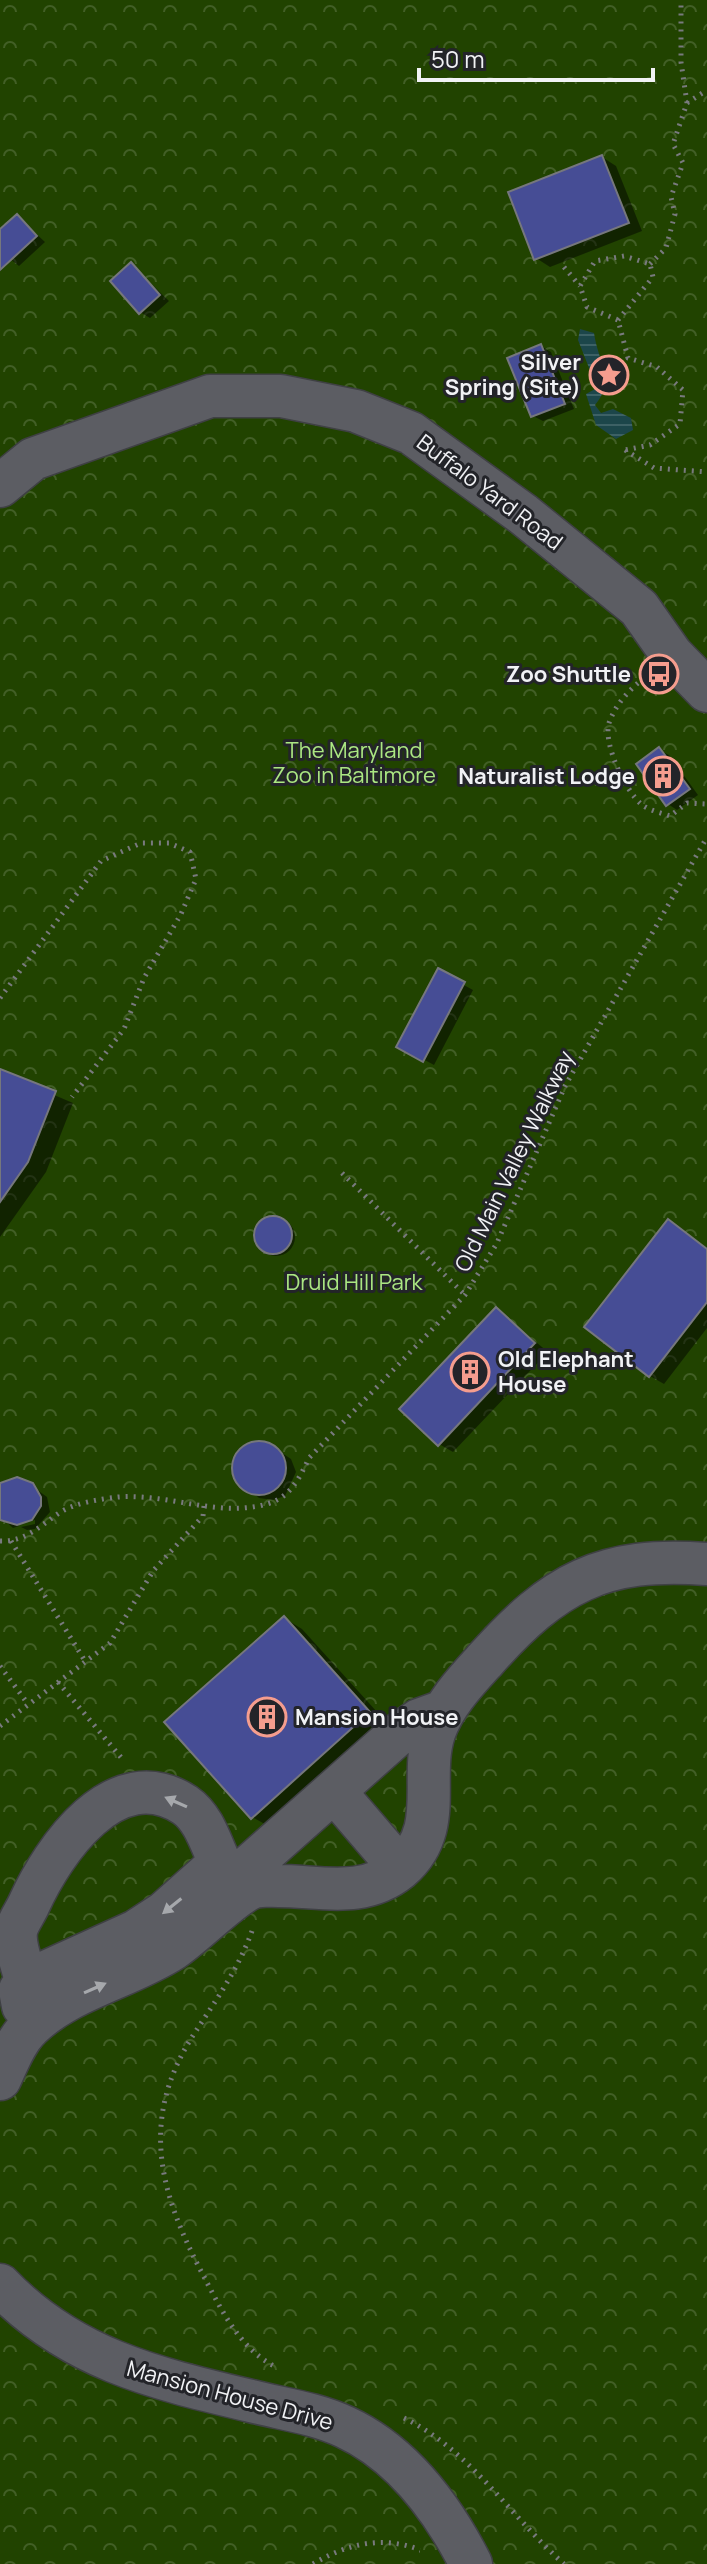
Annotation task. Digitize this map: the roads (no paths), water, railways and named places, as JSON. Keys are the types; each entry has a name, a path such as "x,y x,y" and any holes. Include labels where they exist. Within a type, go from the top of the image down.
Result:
{"street":[{"name":"Buffalo Yard Road","path":"0,486 33,459 210,396 281,396 356,411 411,433 523,514 639,608 672,655 707,691"},
{"path":"0,2079 19,1996 8,1938 61,1846 100,1809 123,1798 167,1797 187,1806 238,1875 355,1889 380,1883 415,1852 425,1830 431,1804 434,1734 444,1711 520,1621 553,1593 585,1577 626,1566 666,1561 707,1564"},
{"path":"19,1996 57,2007 172,1950 238,1875 396,1736 419,1720 444,1711"},
{"path":"334,1791 400,1868"},
{"name":"Mansion House Drive","path":"0,2285 57,2335 110,2362 173,2383 315,2415 347,2428 385,2453 424,2489 452,2527 471,2564"}],"water":[{"path":"580,329 594,333 604,371 604,388 595,405 601,413 613,409 631,418 633,430 616,439 596,425 586,394 597,388 578,340"}],"place":[{"name":"Silver Spring (Site)","path":"609,375"},
{"name":"Zoo Shuttle","path":"659,674"},
{"name":"Naturalist Lodge","path":"663,776"},
{"name":"Old Elephant House","path":"470,1372"},
{"name":"Mansion House","path":"267,1717"}],"park label":[{"name":"The Maryland Zoo in Baltimore","path":"354,762"},
{"name":"Druid Hill Park","path":"354,1282"}]}
